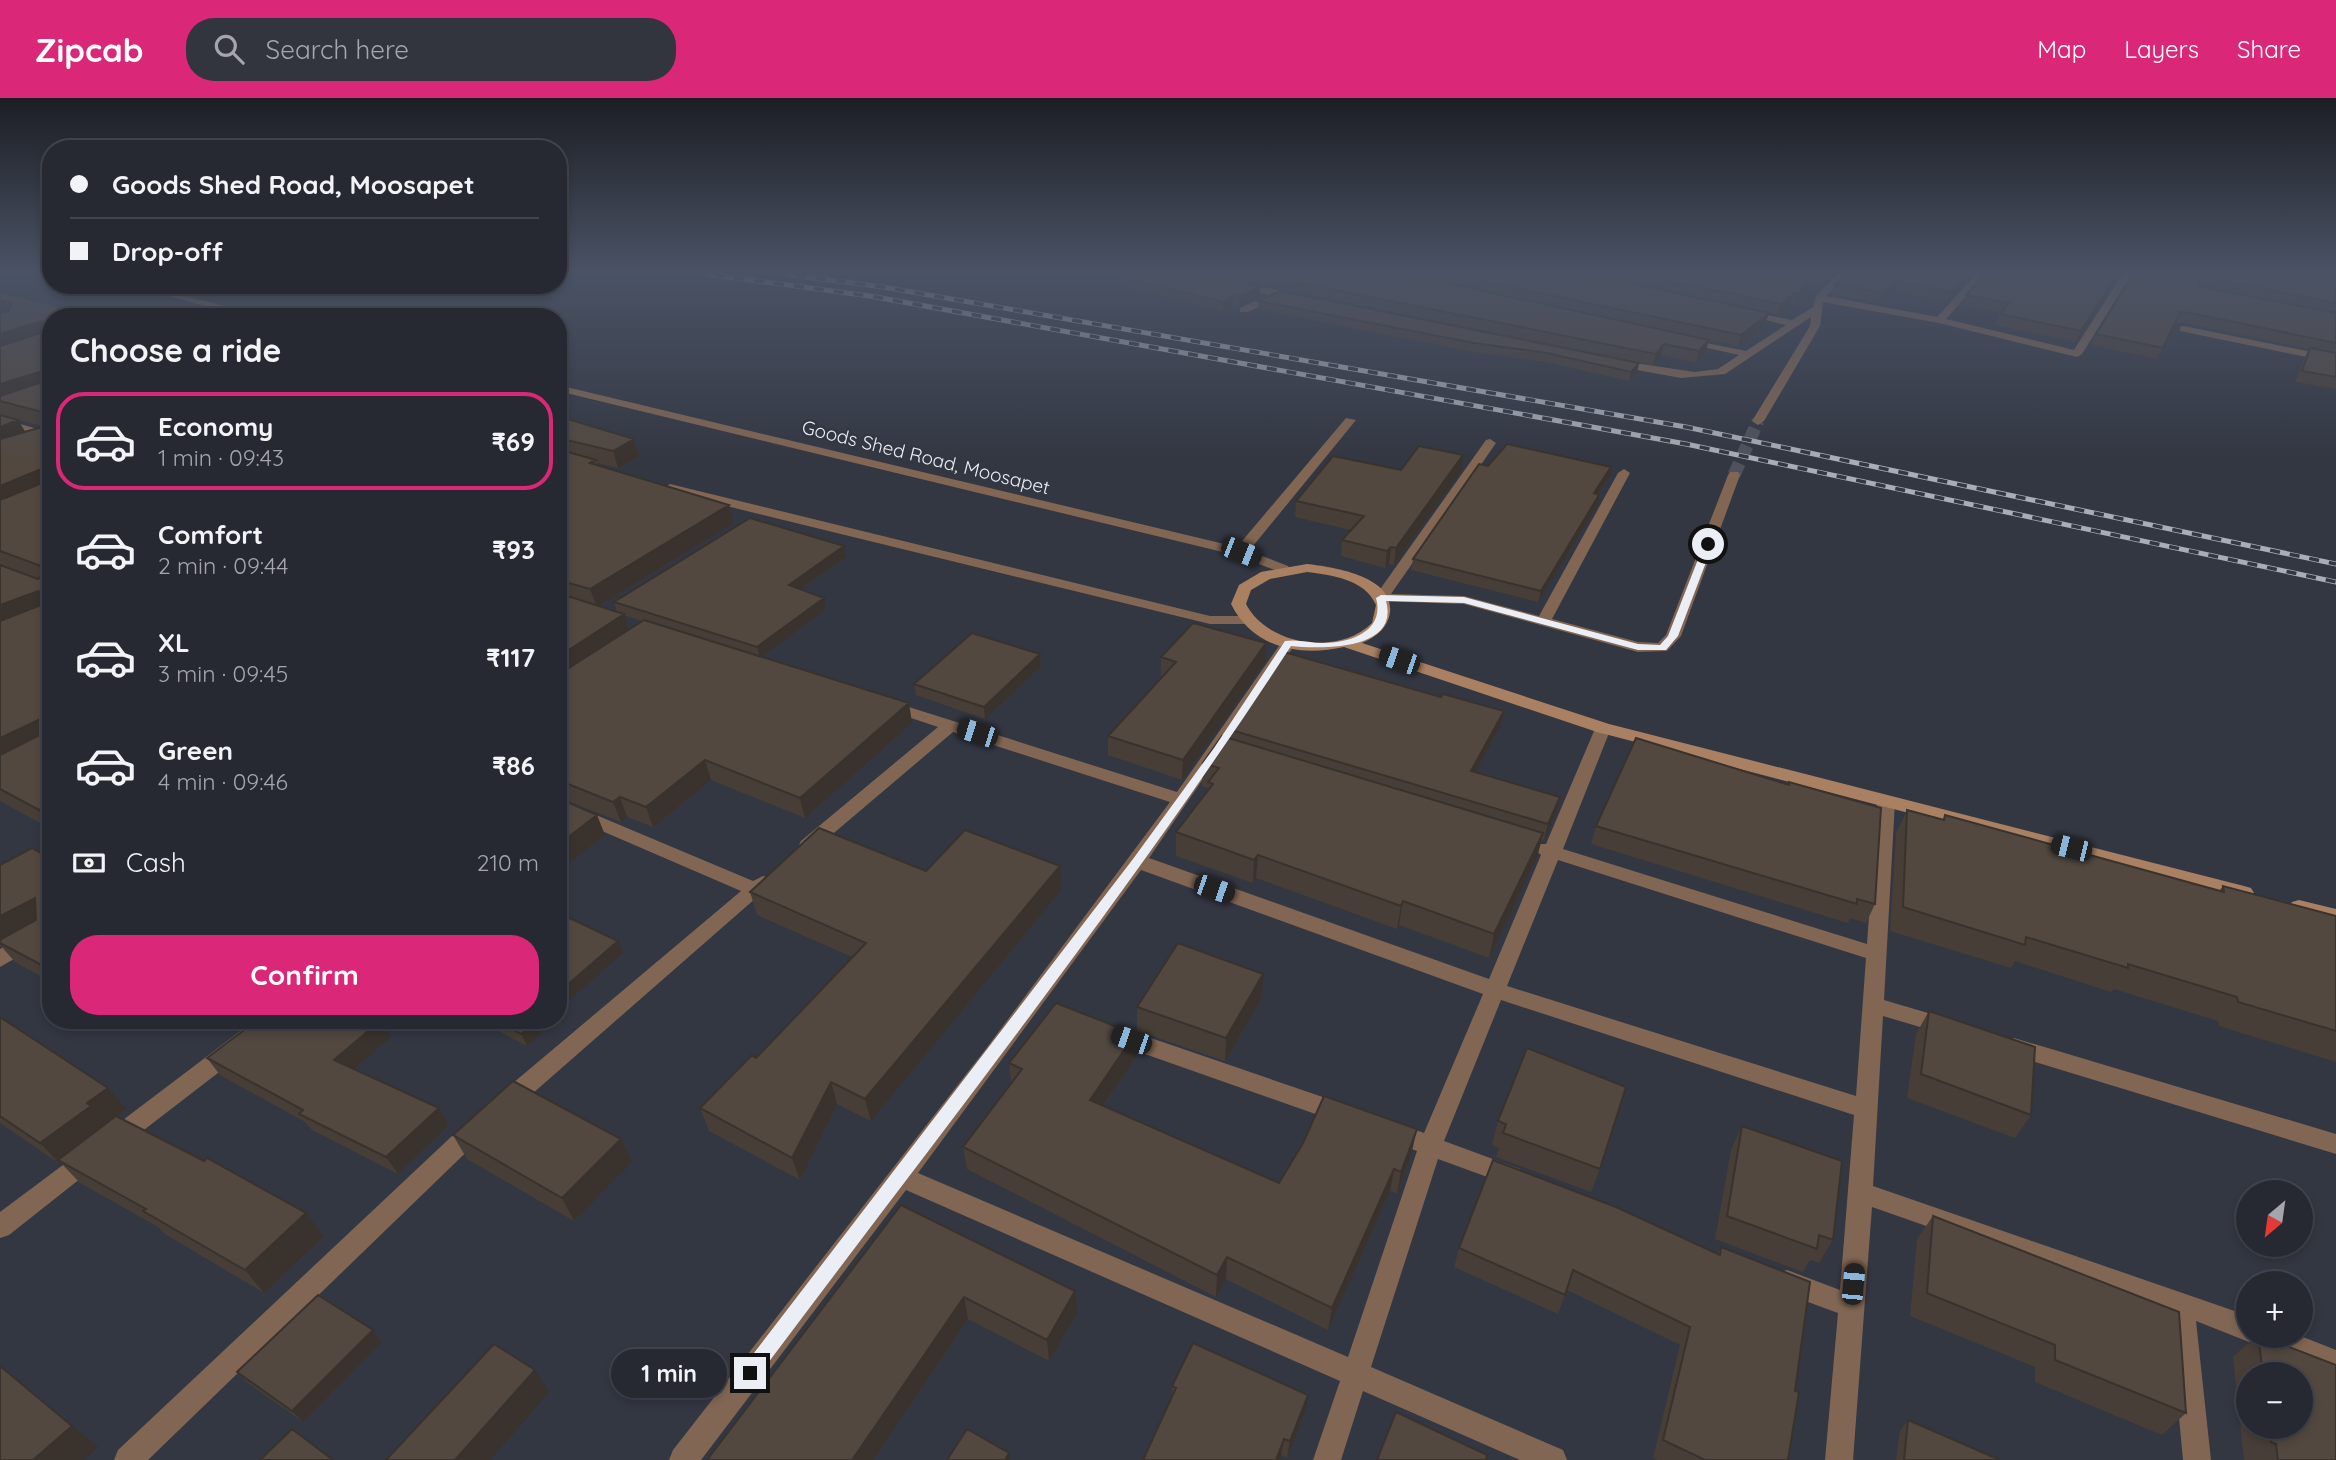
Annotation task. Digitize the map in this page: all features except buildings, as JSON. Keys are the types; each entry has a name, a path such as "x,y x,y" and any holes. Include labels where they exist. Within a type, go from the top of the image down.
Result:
{"street":[{"path":"1598,359 1676,375 1708,375 1721,372 1777,334"},
{"path":"1758,421 1810,334"},
{"path":"1995,334 2077,354 2090,334"},
{"path":"2206,334 2336,360"},
{"path":"1669,336 1747,354"},
{"name":"Goods Shed Road, Moosapet","path":"567,390 1241,552 1283,569"},
{"path":"1241,552 1350,420"},
{"path":"0,422 42,434"},
{"path":"24,445 42,439"},
{"path":"1381,598 1490,443"},
{"path":"1544,621 1624,473"},
{"path":"1381,598 1464,600 1638,647 1662,648 1673,636 1734,475"},
{"path":"662,486 759,516 1210,620 1244,620"},
{"path":"1307,568 1351,576 1369,586 1381,598 1384,611 1380,624 1367,635 1348,643 1324,646 1288,643 1257,631 1244,620 1237,607 1240,595 1248,584 1263,575 1283,569 1307,568"},
{"path":"683,1460 1031,1005 1180,799 1224,752 1288,643"},
{"path":"1348,643 1603,728 2257,896"},
{"path":"872,700 1180,799"},
{"path":"796,855 951,725"},
{"path":"1327,1460 1431,1145 1603,728"},
{"path":"1839,1460 1861,1192 1886,801"},
{"path":"567,809 755,889"},
{"path":"1527,844 1876,954"},
{"path":"1137,862 1496,990 1866,1109"},
{"path":"128,1460 465,1138 776,872"},
{"path":"2283,903 2336,916"},
{"path":"0,959 42,933"},
{"path":"1031,1005 1056,1014"},
{"path":"1873,1005 1966,1032"},
{"path":"1095,1028 1373,1124 1533,1184"},
{"path":"0,1227 259,1029"},
{"path":"1992,1041 2336,1144"},
{"path":"900,1175 1553,1460"},
{"path":"1861,1192 2236,1324"},
{"path":"1762,1272 1852,1307"},
{"path":"2181,1303 2197,1460"},
{"path":"2297,1348 2336,1363"}],"tunnel":[{"path":"1734,475 1758,421"}],"railway":[{"path":"1077,334 1686,444 2336,582"},
{"path":"1150,334 1686,427 2336,564"}],"route":[{"path":"750,1373 1137,862 1218,750 1288,643 1324,646 1348,643 1367,635 1380,624 1384,611 1381,598 1464,600 1638,647 1662,648 1673,636 1708,544"}]}
